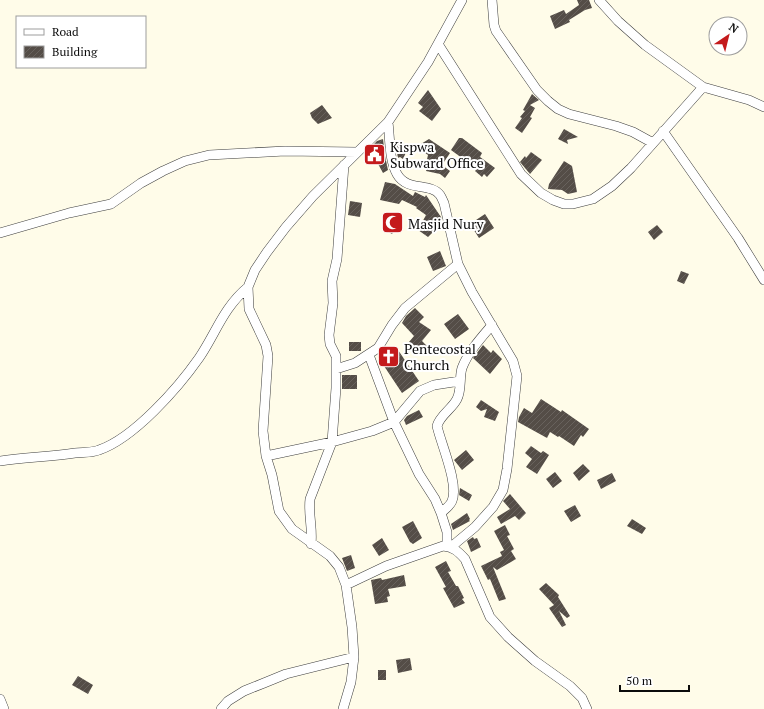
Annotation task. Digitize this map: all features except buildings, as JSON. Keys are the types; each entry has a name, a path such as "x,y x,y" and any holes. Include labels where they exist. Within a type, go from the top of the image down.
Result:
{"street":[{"path":"343,709 351,682 354,657 352,627 346,585 339,568 330,556 311,544 292,529 279,511 272,475 266,456 262,431 268,356 266,345 249,309 248,287 255,270 286,227 313,196 388,122 428,62 462,0"},
{"path":"492,0 494,25 496,31 537,90 548,101 558,109 569,114 616,126 633,132 653,143"},
{"path":"599,0 618,22 645,45 703,87 749,100 764,107"},
{"path":"438,44 521,174 541,193 564,204 573,204 593,199 612,186 631,168 703,87"},
{"path":"388,122 394,168 405,183 435,191 440,195 444,204 458,264 472,292 513,361 517,376 507,469 503,490 493,507 475,526 449,547"},
{"path":"663,131 738,238 764,280"},
{"path":"0,234 69,213 111,204 141,183 163,171 186,161 209,155 285,151 357,152"},
{"path":"311,544 312,532 309,509 310,499 332,442 336,356 330,344 329,335 333,303 332,281 337,259 344,165"},
{"path":"336,369 355,363 378,348 392,325 405,308 458,264"},
{"path":"0,461 99,450 114,443 138,427 178,385 206,348 215,329 231,304 237,296 248,287"},
{"path":"441,513 452,501 454,489 437,426 441,418 454,404 458,396 462,369 466,359 492,325"},
{"path":"369,354 394,422 419,474 435,499 441,513 447,532 449,547"},
{"path":"266,456 332,442 372,431 394,422 420,391 434,385 460,381"},
{"path":"346,585 386,566 443,546 458,551 465,559 490,617 508,638 535,661 570,686 582,698 587,709"},
{"path":"222,709 228,701 244,691 286,674 354,657"},
{"path":"0,699 4,709"}],"place":[{"name":"Kispwa Subward Office","path":"375,154"},
{"name":"Masjid Nury","path":"393,223"},
{"name":"Pentecostal Church","path":"388,356"}]}
